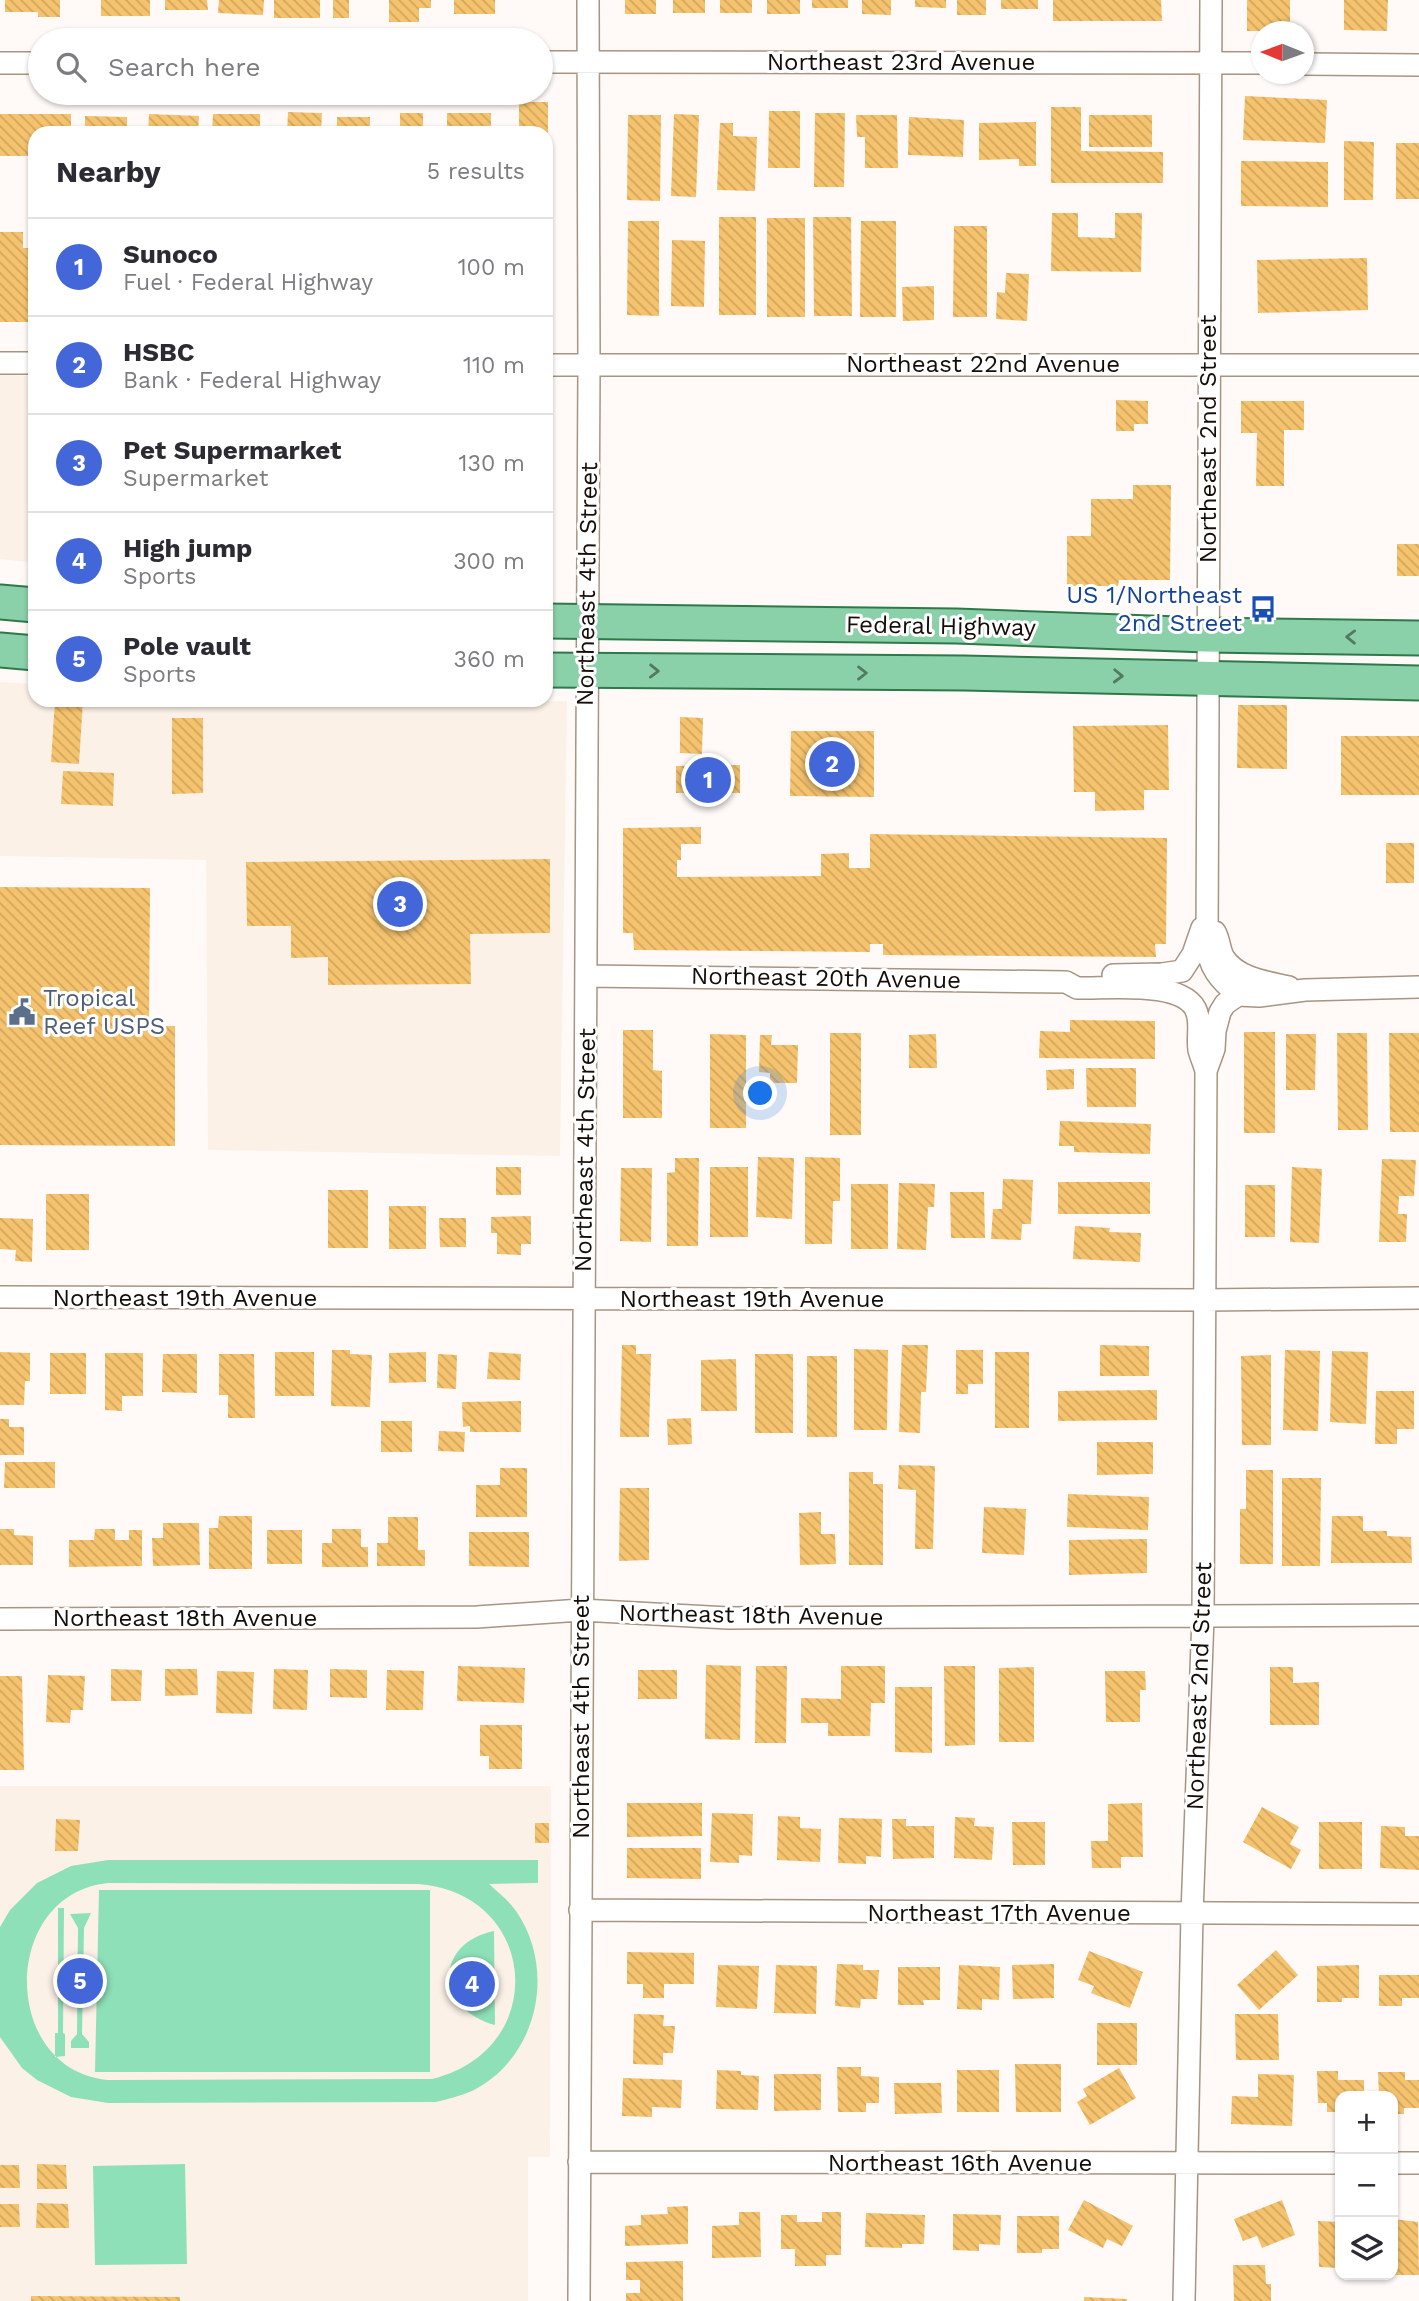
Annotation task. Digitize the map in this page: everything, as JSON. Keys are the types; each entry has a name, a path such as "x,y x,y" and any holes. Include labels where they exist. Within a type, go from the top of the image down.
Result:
{"main road":[{"path":"0,602 28,604"},
{"name":"Federal Highway","path":"553,621 943,625 1208,635 1419,638"},
{"path":"0,650 28,652"},
{"name":"Federal Highway","path":"553,670 964,673 1419,683"}],"street":[{"name":"Northeast 4th Street","path":"579,2301 589,365 588,0"},
{"name":"Northeast 2nd Street","path":"1206,1071 1214,1049 1214,1031 1220,1012 1225,1004 1238,995 1213,970 1207,953 1206,919 1211,0"},
{"name":"Northeast 23rd Avenue","path":"553,62 1251,63"},
{"path":"0,63 28,63"},
{"path":"1314,64 1419,65"},
{"path":"0,363 28,363"},
{"name":"Northeast 22nd Avenue","path":"553,365 1419,365"},
{"name":"Northeast 2nd Street","path":"1182,971 1193,954 1206,919"},
{"name":"Northeast 2nd Street","path":"1206,919 1219,940 1223,956 1241,973 1254,979 1305,990"},
{"name":"Northeast 20th Avenue","path":"1066,982 1077,976 1182,971"},
{"name":"Northeast 20th Avenue","path":"586,976 1066,982 1077,988 1174,992 1190,1000 1194,1006"},
{"path":"1238,995 1419,987"},
{"name":"Northeast 2nd Street","path":"1184,2301 1192,1914 1203,1617 1206,1071 1199,1049 1198,1015 1194,1006"},
{"name":"Northeast 19th Avenue","path":"0,1297 1205,1300 1419,1298"},
{"name":"Northeast 18th Avenue","path":"0,1619 477,1617 581,1610 728,1618 1419,1615"},
{"name":"Northeast 17th Avenue","path":"580,1910 1419,1914"},
{"name":"Northeast 16th Avenue","path":"579,2162 1335,2163"},
{"path":"1398,2164 1419,2164"}],"shaded area":[{"path":"0,375 28,376 28,562 0,559"},
{"path":"0,682 28,684 28,707 553,707 553,701 567,701 560,1156 208,1150 206,860 0,856"},
{"path":"0,1786 551,1786 550,2157 528,2157 528,2301 0,2301"}],"green space":[{"path":"108,1860 538,1860 538,1883 489,1884 516,1911 529,1934 536,1959 534,2011 526,2035 512,2057 495,2076 472,2091 436,2102 108,2103 71,2097 37,2080 22,2068 0,2037 0,1927 10,1910 37,1883 71,1866","holes":["108,1883 418,1884 458,1894 488,1914 507,1942 515,1974 512,2007 497,2038 471,2063 432,2079 108,2080 73,2069 47,2047 32,2016 27,1982 32,1948 47,1917 73,1894"]},
{"path":"99,1890 430,1890 430,2072 95,2072"},
{"path":"58,1908 64,1908 65,2056 55,2057 55,2033 58,2033"},
{"path":"91,1913 84,1928 82,2034 89,2042 89,2048 71,2048 71,2041 77,2034 78,1928 70,1914"},
{"path":"494,1931 495,2025 476,2017 461,2005 453,1992 449,1977 452,1962 460,1949 474,1938"},
{"path":"185,2164 187,2264 95,2265 93,2166"}],"building":[{"path":"5,0 60,0 60,17 38,17 38,12 5,12"},
{"path":"101,0 150,0 150,16 101,16"},
{"path":"165,0 207,0 208,10 165,10"},
{"path":"219,0 264,0 263,15 218,13"},
{"path":"274,0 320,0 320,18 274,18"},
{"path":"333,0 349,0 349,18 333,18"},
{"path":"389,0 431,0 431,8 419,8 419,22 389,22"},
{"path":"454,0 495,0 495,14 454,14"},
{"path":"625,0 656,0 656,14 625,14"},
{"path":"673,0 705,0 705,13 673,13"},
{"path":"720,0 752,0 752,13 720,13"},
{"path":"767,0 800,0 800,14 767,14"},
{"path":"812,0 848,0 848,8 812,8"},
{"path":"862,0 891,0 891,15 862,14"},
{"path":"915,0 946,0 946,8 915,7"},
{"path":"957,0 986,0 986,15 957,15"},
{"path":"1001,0 1038,0 1038,9 1001,9"},
{"path":"1053,0 1161,0 1162,21 1053,21"},
{"path":"1247,0 1290,0 1290,21 1251,21 1251,31 1247,31"},
{"path":"1344,0 1388,0 1387,31 1344,30"},
{"path":"1245,96 1327,100 1325,143 1243,140"},
{"path":"519,105 548,105 548,126 519,126"},
{"path":"1051,107 1081,107 1081,151 1163,152 1163,183 1051,183"},
{"path":"769,111 800,111 800,168 768,168"},
{"path":"288,112 322,113 321,126 287,126"},
{"path":"400,113 423,113 423,126 400,126"},
{"path":"447,113 491,113 491,126 447,126"},
{"path":"815,113 845,113 844,187 814,187"},
{"path":"0,114 71,114 71,126 28,126 28,156 0,156"},
{"path":"149,114 199,116 198,126 148,126"},
{"path":"213,114 260,114 260,126 212,126"},
{"path":"674,114 699,115 696,197 671,196"},
{"path":"628,115 661,115 660,201 627,200"},
{"path":"856,115 897,115 898,168 865,168 865,137 857,137"},
{"path":"1089,115 1152,115 1152,147 1089,147"},
{"path":"85,116 127,117 127,126 85,126"},
{"path":"337,117 370,117 370,126 337,126"},
{"path":"909,117 964,120 963,157 908,155"},
{"path":"1036,122 1036,166 1019,166 1019,159 979,160 979,123"},
{"path":"720,123 733,123 733,136 757,137 755,191 717,190"},
{"path":"1344,141 1374,142 1373,200 1344,200"},
{"path":"1396,143 1419,143 1419,199 1396,199"},
{"path":"1241,161 1328,162 1328,207 1241,206"},
{"path":"1052,213 1078,213 1078,237 1115,238 1115,213 1142,213 1141,272 1051,271"},
{"path":"719,217 756,217 756,315 719,315"},
{"path":"813,217 851,217 852,316 814,316"},
{"path":"767,218 805,218 805,317 767,317"},
{"path":"628,221 659,221 659,316 627,315"},
{"path":"861,221 896,221 896,317 860,317"},
{"path":"954,226 987,226 987,317 953,317"},
{"path":"0,232 23,232 23,248 28,248 28,322 0,322"},
{"path":"672,240 705,241 704,307 671,306"},
{"path":"1367,258 1368,310 1258,313 1257,260"},
{"path":"1006,273 1029,274 1027,321 996,319 997,292 1005,293"},
{"path":"934,286 934,320 903,321 902,287"},
{"path":"1116,400 1148,401 1148,424 1134,424 1134,431 1116,431"},
{"path":"1241,401 1304,401 1304,430 1284,430 1284,486 1256,486 1257,433 1241,433"},
{"path":"1133,485 1171,485 1170,580 1119,580 1118,586 1067,586 1067,536 1091,536 1091,499 1133,499"},
{"path":"1397,544 1419,544 1419,576 1397,576"},
{"path":"1238,705 1287,705 1287,769 1237,768"},
{"path":"55,707 83,707 79,764 51,762"},
{"path":"680,717 703,718 702,754 680,753"},
{"path":"172,718 203,718 203,793 172,794"},
{"path":"1168,725 1169,790 1144,790 1144,810 1095,811 1095,792 1074,792 1073,726"},
{"path":"791,731 874,731 874,797 790,796"},
{"path":"1341,736 1419,736 1419,795 1341,795"},
{"path":"740,765 740,793 676,793 676,766"},
{"path":"63,771 114,773 113,806 61,804"},
{"path":"701,827 701,844 681,844 677,877 821,876 821,854 849,853 849,868 870,868 870,834 1167,838 1166,944 1155,944 1156,957 883,955 883,944 870,944 870,952 634,950 633,933 623,933 623,828"},
{"path":"1386,843 1414,843 1414,883 1386,883"},
{"path":"550,859 550,933 470,934 471,984 328,985 328,957 291,958 291,926 247,926 246,862"},
{"path":"0,887 150,888 149,1026 175,1026 175,1146 0,1145"},
{"path":"1070,1020 1155,1021 1155,1059 1039,1058 1040,1031 1070,1032"},
{"path":"623,1030 653,1030 653,1070 662,1071 662,1118 623,1118"},
{"path":"1244,1032 1275,1032 1275,1133 1244,1133"},
{"path":"830,1033 861,1033 861,1135 830,1135"},
{"path":"1337,1033 1367,1033 1368,1130 1338,1130"},
{"path":"1389,1033 1419,1033 1419,1132 1390,1132"},
{"path":"710,1034 746,1035 746,1128 710,1128"},
{"path":"936,1034 937,1068 909,1068 909,1035"},
{"path":"1286,1034 1316,1034 1315,1090 1286,1090"},
{"path":"760,1035 772,1035 771,1045 798,1045 797,1083 770,1083 770,1073 759,1072"},
{"path":"1086,1068 1136,1068 1136,1107 1087,1107"},
{"path":"1074,1069 1074,1089 1047,1090 1046,1070"},
{"path":"1060,1121 1151,1124 1150,1154 1074,1152 1074,1146 1059,1146"},
{"path":"758,1157 794,1158 792,1219 756,1217"},
{"path":"805,1157 840,1158 840,1201 833,1201 832,1244 805,1244"},
{"path":"675,1158 699,1158 698,1246 667,1246 667,1173 675,1172"},
{"path":"1382,1159 1416,1160 1414,1196 1399,1196 1398,1214 1407,1214 1406,1242 1379,1242"},
{"path":"496,1167 521,1167 521,1195 496,1195"},
{"path":"710,1167 748,1167 748,1237 710,1237"},
{"path":"1292,1167 1322,1169 1319,1243 1290,1242"},
{"path":"621,1168 652,1168 651,1242 620,1241"},
{"path":"1003,1179 1033,1180 1031,1224 1022,1224 1021,1240 991,1239 993,1209 1002,1209"},
{"path":"1058,1182 1150,1182 1150,1214 1058,1214"},
{"path":"899,1183 935,1184 934,1207 928,1207 926,1250 897,1249"},
{"path":"851,1184 888,1184 888,1249 851,1249"},
{"path":"1245,1185 1275,1185 1275,1237 1245,1237"},
{"path":"328,1190 368,1190 368,1248 328,1248"},
{"path":"950,1192 984,1192 985,1238 951,1238"},
{"path":"46,1194 89,1194 89,1250 46,1250"},
{"path":"389,1206 426,1206 426,1249 389,1249"},
{"path":"531,1216 531,1244 521,1244 521,1255 497,1254 497,1233 491,1233 491,1217"},
{"path":"0,1218 33,1219 32,1262 15,1261 16,1250 0,1249"},
{"path":"439,1218 466,1218 466,1247 440,1247"},
{"path":"1075,1226 1110,1228 1109,1232 1141,1233 1140,1262 1073,1259"},
{"path":"622,1345 636,1345 636,1354 651,1354 649,1437 620,1437"},
{"path":"902,1345 928,1345 926,1392 921,1392 920,1433 899,1432"},
{"path":"1100,1345 1149,1346 1149,1376 1100,1376"},
{"path":"854,1349 888,1350 887,1430 854,1430"},
{"path":"332,1350 350,1350 350,1354 372,1355 370,1407 331,1406"},
{"path":"956,1350 983,1350 983,1384 968,1384 968,1394 956,1394"},
{"path":"1285,1350 1320,1351 1318,1431 1283,1430"},
{"path":"1332,1351 1368,1352 1366,1424 1330,1422"},
{"path":"0,1352 30,1353 30,1381 25,1381 24,1405 0,1405"},
{"path":"275,1352 314,1352 314,1396 275,1396"},
{"path":"426,1352 426,1382 389,1383 389,1353"},
{"path":"489,1352 521,1354 520,1380 487,1379"},
{"path":"995,1352 1029,1352 1029,1428 995,1428"},
{"path":"50,1353 86,1353 86,1394 50,1394"},
{"path":"105,1353 143,1353 143,1396 122,1396 122,1411 105,1410"},
{"path":"163,1354 197,1354 197,1393 162,1392"},
{"path":"219,1354 254,1354 255,1418 228,1418 228,1395 219,1395"},
{"path":"438,1354 457,1355 456,1389 437,1388"},
{"path":"755,1354 793,1354 793,1433 755,1433"},
{"path":"1271,1355 1271,1445 1242,1445 1241,1356"},
{"path":"807,1356 837,1356 837,1437 807,1437"},
{"path":"736,1359 737,1411 701,1411 701,1360"},
{"path":"1157,1390 1157,1420 1058,1421 1058,1391"},
{"path":"1376,1391 1414,1391 1414,1429 1397,1429 1397,1444 1375,1444"},
{"path":"521,1401 521,1432 470,1432 470,1426 463,1427 462,1402"},
{"path":"691,1418 692,1444 668,1445 667,1419"},
{"path":"0,1419 9,1419 9,1427 24,1427 24,1455 0,1455"},
{"path":"381,1421 412,1421 412,1452 381,1452"},
{"path":"439,1431 465,1432 464,1452 438,1451"},
{"path":"1097,1442 1153,1442 1153,1474 1097,1475"},
{"path":"5,1462 55,1462 55,1488 4,1488"},
{"path":"899,1465 935,1466 933,1549 915,1549 916,1490 898,1489"},
{"path":"500,1468 527,1468 527,1517 476,1517 476,1485 500,1485"},
{"path":"1246,1470 1273,1470 1273,1564 1240,1564 1240,1509 1246,1509"},
{"path":"849,1472 873,1472 873,1484 883,1484 883,1565 849,1565"},
{"path":"1282,1478 1321,1478 1320,1566 1282,1566"},
{"path":"620,1488 649,1488 649,1560 619,1561"},
{"path":"1068,1494 1149,1497 1148,1530 1067,1527"},
{"path":"984,1507 1026,1509 1024,1555 982,1553"},
{"path":"821,1512 821,1534 835,1534 836,1564 800,1565 799,1513"},
{"path":"219,1516 252,1516 252,1569 209,1569 209,1528 218,1528"},
{"path":"1332,1516 1363,1516 1363,1531 1387,1531 1387,1536 1411,1537 1412,1563 1331,1563"},
{"path":"388,1517 418,1517 418,1550 425,1550 425,1566 377,1566 377,1543 388,1543"},
{"path":"163,1523 199,1523 200,1565 153,1566 152,1538 163,1538"},
{"path":"0,1529 14,1529 14,1535 33,1536 33,1565 0,1565"},
{"path":"95,1529 115,1529 115,1540 129,1540 129,1530 142,1530 142,1566 69,1567 69,1540 94,1540"},
{"path":"332,1529 361,1529 361,1547 368,1547 368,1567 322,1567 322,1543 332,1543"},
{"path":"267,1530 302,1530 302,1564 267,1564"},
{"path":"469,1532 529,1532 529,1567 469,1566"},
{"path":"1147,1539 1147,1573 1069,1575 1069,1540"},
{"path":"706,1665 741,1666 740,1740 705,1739"},
{"path":"458,1666 525,1668 524,1703 457,1701"},
{"path":"756,1666 787,1666 786,1743 755,1743"},
{"path":"841,1666 885,1666 885,1703 871,1703 870,1736 828,1736 828,1723 801,1723 801,1698 841,1699"},
{"path":"944,1666 975,1666 975,1745 945,1746"},
{"path":"1034,1667 1034,1742 999,1742 999,1668"},
{"path":"1270,1667 1293,1667 1293,1683 1319,1682 1319,1725 1270,1725"},
{"path":"111,1669 142,1670 141,1701 111,1701"},
{"path":"165,1669 197,1669 198,1695 165,1696"},
{"path":"274,1669 308,1670 307,1710 273,1709"},
{"path":"330,1669 367,1670 367,1698 330,1697"},
{"path":"387,1670 424,1671 423,1710 386,1710"},
{"path":"638,1670 677,1670 677,1699 638,1699"},
{"path":"217,1671 254,1672 252,1714 216,1713"},
{"path":"1105,1671 1145,1671 1146,1690 1140,1690 1140,1722 1106,1722"},
{"path":"48,1675 85,1676 83,1710 71,1710 70,1723 46,1722"},
{"path":"0,1676 22,1676 24,1770 0,1770"},
{"path":"895,1687 932,1687 932,1753 895,1752"},
{"path":"480,1725 522,1725 522,1769 489,1769 489,1756 480,1756"},
{"path":"627,1803 702,1803 702,1836 627,1837"},
{"path":"1142,1803 1143,1857 1121,1857 1121,1868 1092,1868 1091,1841 1108,1841 1108,1804"},
{"path":"1262,1807 1299,1827 1290,1844 1301,1850 1291,1869 1243,1842"},
{"path":"712,1813 753,1814 752,1856 739,1855 739,1863 710,1862"},
{"path":"778,1816 800,1817 800,1828 821,1829 820,1862 777,1860"},
{"path":"955,1817 975,1818 974,1826 994,1827 992,1860 954,1858"},
{"path":"839,1818 882,1819 881,1857 866,1856 866,1864 838,1863"},
{"path":"56,1819 80,1820 78,1851 55,1851"},
{"path":"892,1819 906,1819 906,1826 934,1826 934,1858 893,1859"},
{"path":"1012,1822 1045,1822 1045,1865 1013,1865"},
{"path":"1319,1822 1362,1822 1362,1869 1319,1869"},
{"path":"535,1823 549,1823 549,1843 535,1843"},
{"path":"1381,1826 1405,1827 1405,1836 1419,1836 1419,1870 1380,1868"},
{"path":"627,1848 701,1848 701,1879 627,1878"},
{"path":"1276,1950 1298,1975 1259,2010 1237,1985"},
{"path":"1089,1951 1143,1972 1130,2008 1091,1993 1094,1986 1078,1980"},
{"path":"627,1952 694,1953 694,1984 664,1984 664,1998 643,1998 643,1984 627,1984"},
{"path":"837,1964 863,1965 863,1970 879,1970 877,1999 861,1999 860,2008 835,2006"},
{"path":"1054,1964 1054,1998 1013,1999 1012,1965"},
{"path":"718,1965 759,1966 757,2009 716,2007"},
{"path":"776,1965 817,1966 816,2014 774,2013"},
{"path":"959,1965 1000,1967 999,2000 982,1999 982,2010 957,2009"},
{"path":"1359,1965 1359,1998 1342,1998 1342,2002 1317,2002 1317,1966"},
{"path":"898,1967 940,1967 940,2000 923,2000 924,2005 898,2005"},
{"path":"1379,1975 1419,1975 1419,1998 1402,1998 1402,2006 1379,2006"},
{"path":"634,2014 664,2015 663,2026 675,2026 673,2053 663,2053 663,2065 633,2064"},
{"path":"1235,2014 1278,2014 1279,2060 1236,2060"},
{"path":"1097,2023 1137,2023 1137,2065 1097,2065"},
{"path":"1015,2064 1061,2064 1061,2112 1016,2112"},
{"path":"837,2067 861,2067 861,2076 879,2077 879,2103 866,2103 866,2112 838,2112"},
{"path":"1119,2068 1136,2098 1090,2125 1077,2102 1087,2096 1083,2089"},
{"path":"717,2070 741,2071 741,2075 759,2076 758,2110 716,2109"},
{"path":"957,2070 999,2070 999,2112 957,2112"},
{"path":"1317,2071 1338,2071 1338,2080 1364,2080 1364,2091 1335,2091 1335,2112 1327,2112 1327,2103 1318,2103"},
{"path":"1378,2072 1405,2072 1405,2080 1419,2080 1419,2108 1404,2108 1404,2114 1398,2114 1398,2091 1379,2091"},
{"path":"774,2074 821,2074 821,2110 774,2111"},
{"path":"1258,2074 1294,2075 1292,2126 1231,2124 1232,2096 1258,2097"},
{"path":"623,2078 682,2080 681,2108 652,2107 652,2117 622,2116"},
{"path":"894,2083 941,2083 942,2113 895,2114"},
{"path":"37,2164 66,2165 67,2189 37,2189"},
{"path":"0,2165 19,2165 20,2188 0,2188"},
{"path":"1084,2200 1133,2226 1122,2246 1107,2239 1103,2248 1068,2230"},
{"path":"1282,2200 1295,2235 1262,2248 1257,2236 1243,2241 1234,2219"},
{"path":"37,2203 68,2204 69,2228 36,2228"},
{"path":"0,2204 19,2204 20,2227 0,2227"},
{"path":"688,2206 688,2244 625,2246 625,2226 641,2225 641,2215 668,2214 667,2207"},
{"path":"739,2212 760,2212 761,2257 712,2258 712,2226 739,2225"},
{"path":"822,2212 841,2212 841,2255 826,2255 826,2266 795,2266 795,2249 781,2249 781,2215 797,2215 797,2222 822,2222"},
{"path":"866,2213 925,2215 924,2244 902,2244 902,2248 865,2247"},
{"path":"953,2214 1001,2215 1000,2245 979,2244 979,2251 953,2250"},
{"path":"1017,2216 1059,2216 1059,2249 1042,2249 1042,2253 1017,2253"},
{"path":"1398,2220 1418,2222 1419,2275 1398,2275"},
{"path":"1318,2221 1335,2222 1335,2268 1319,2267"},
{"path":"683,2261 683,2301 626,2301 626,2293 640,2293 640,2280 626,2280 626,2262"},
{"path":"1233,2265 1265,2265 1266,2284 1271,2284 1271,2301 1234,2301"},
{"path":"31,2296 180,2297 180,2301 31,2301"},
{"path":"1084,2297 1127,2299 1127,2301 1084,2301"}],"place":[{"name":"US 1/Northeast 2nd Street","path":"1263,609"},
{"name":"HSBC","path":"832,764"},
{"name":"Sunoco","path":"708,780"},
{"name":"Pet Supermarket","path":"400,904"},
{"name":"Tropical Reef USPS","path":"22,1012"},
{"name":"Pole vault","path":"80,1981"},
{"name":"High jump","path":"472,1984"}]}
